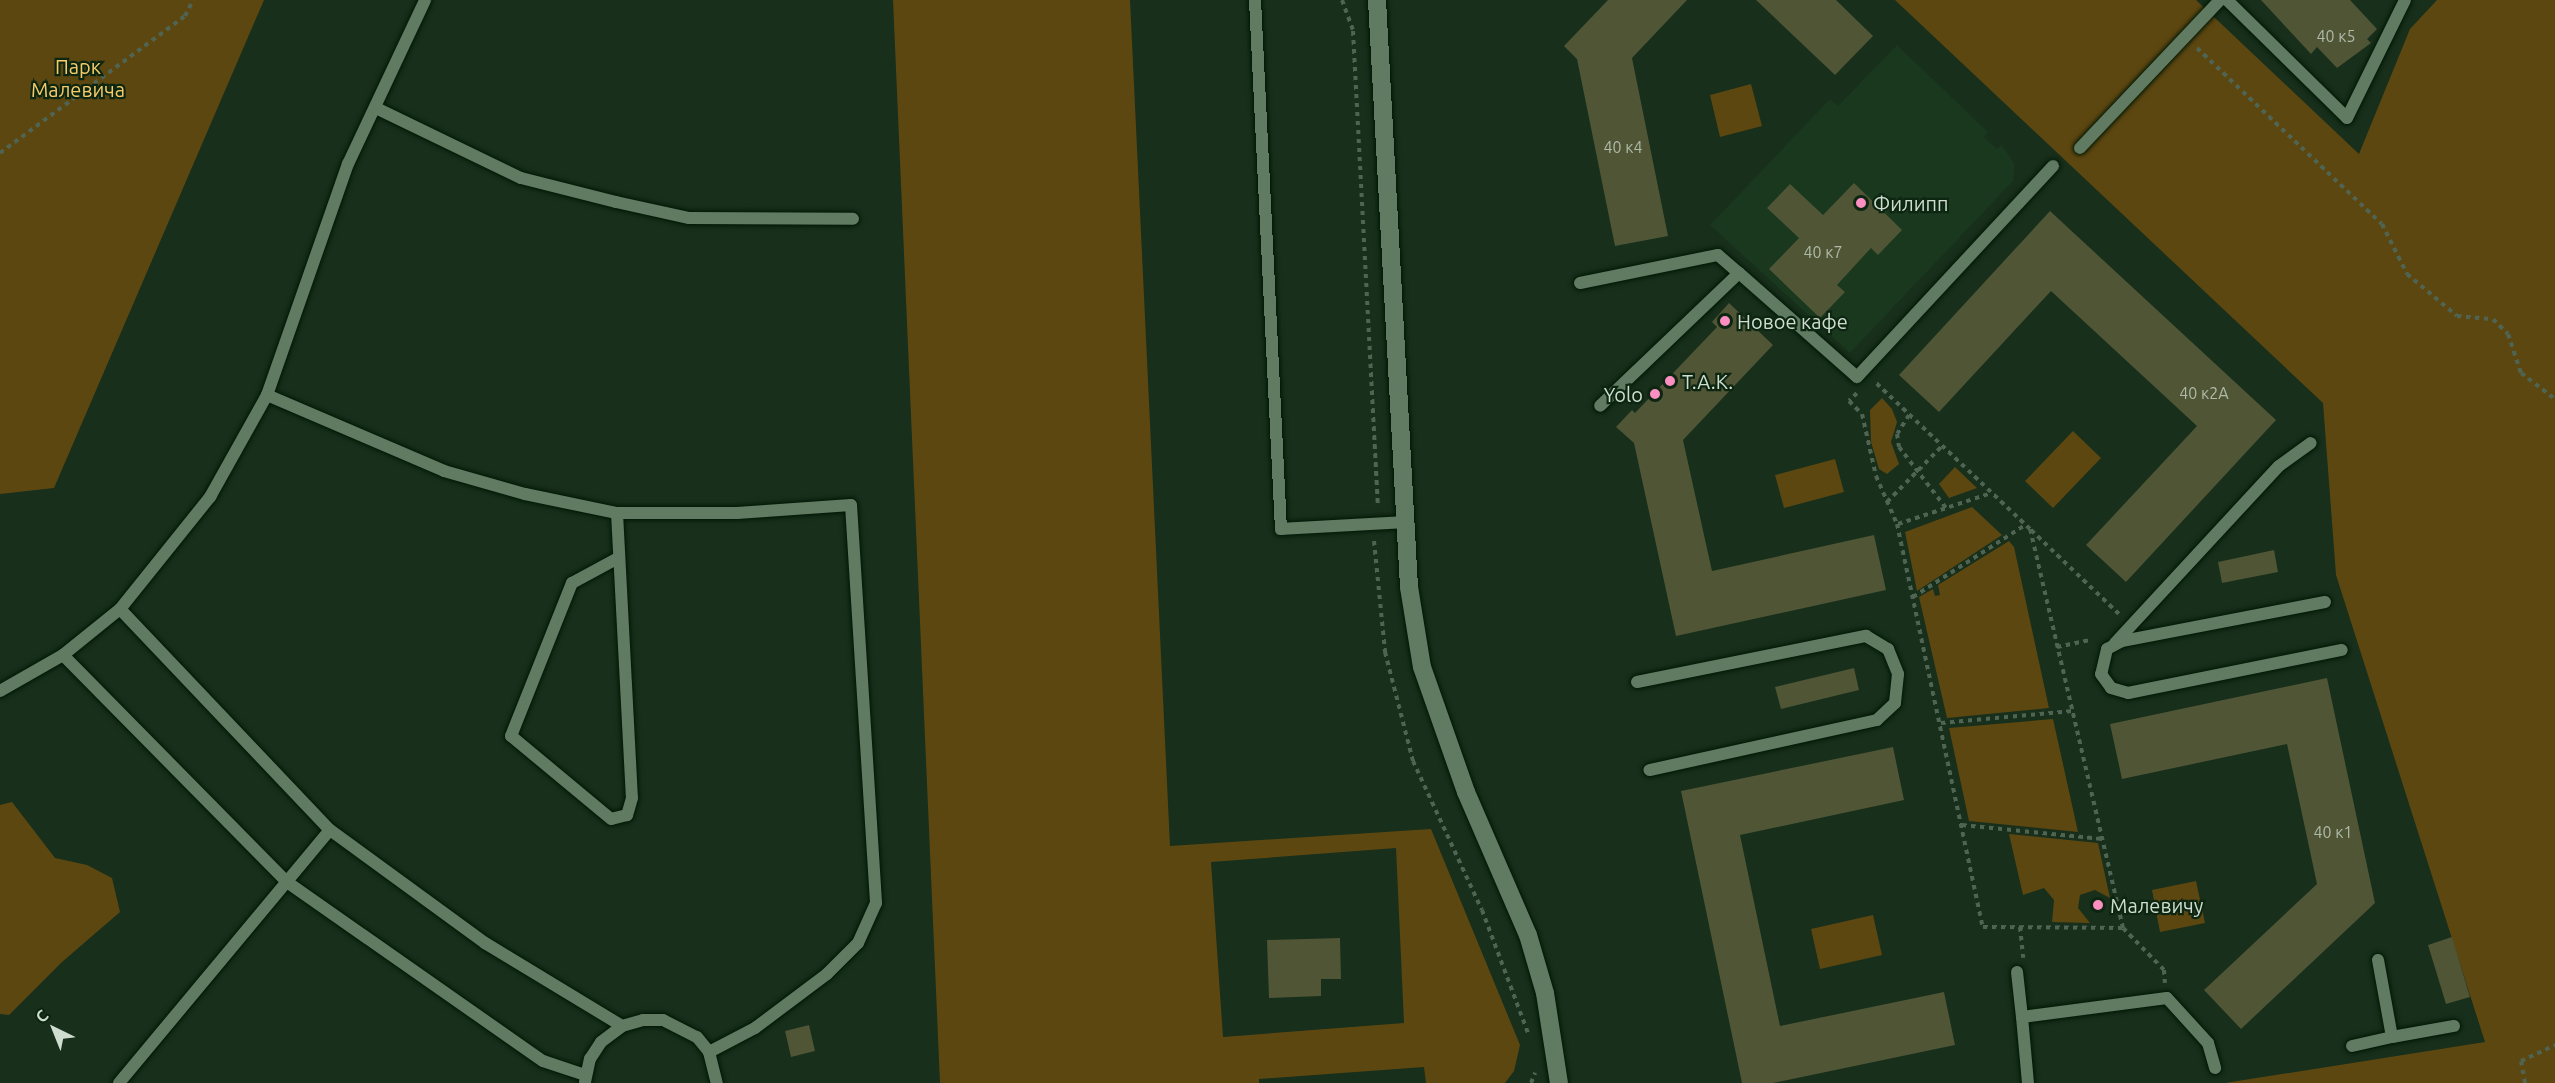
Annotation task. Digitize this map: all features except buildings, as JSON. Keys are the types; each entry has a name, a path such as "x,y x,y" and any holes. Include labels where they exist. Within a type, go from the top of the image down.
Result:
{"street":[{"path":"1377,0 1409,587 1422,667 1466,792 1528,935 1545,993 1559,1083"}],"lane":[{"path":"0,691 63,656 120,609 210,497 267,395 348,164 425,0"},
{"path":"1255,0 1281,529 1406,522"},
{"path":"2080,148 2220,0"},
{"path":"2227,0 2347,118 2405,0"},
{"path":"376,108 521,178 616,202 688,218 853,219"},
{"path":"1580,283 1718,255 1857,377 1867,375 2053,166"},
{"path":"1600,406 1739,273"},
{"path":"267,395 444,471 525,494 617,513 737,513 851,505 876,903 858,943 827,974 755,1028 709,1052"},
{"path":"2311,443 2279,466 2130,626 2102,657 2101,674 2111,688 2128,693 2342,650"},
{"path":"617,513 632,798 627,815 611,819 511,736 572,583 618,558"},
{"path":"2114,644 2325,603"},
{"path":"120,609 330,830 485,943 622,1026"},
{"path":"1637,682 1866,636 1888,649 1898,674 1894,703 1877,720 1649,770"},
{"path":"63,656 287,882 543,1061 585,1079 601,1042 622,1026 643,1020 663,1020 690,1032 709,1052 717,1083"},
{"path":"126,1080 330,830"},
{"path":"2378,960 2392,1037"},
{"path":"2017,972 2028,1083"},
{"path":"2022,1017 2167,998 2208,1043 2215,1068"},
{"path":"2352,1046 2454,1026"}],"path":[{"path":"0,153 185,16 193,0"},
{"path":"2185,37 2382,224 2407,274 2457,316 2493,319 2508,334 2521,373 2555,399"},
{"path":"2123,928 1983,927 1897,524 1876,476 1862,414 1849,401 1867,375 2130,626"},
{"path":"1909,415 1900,427 1897,441 1916,472 1946,508"},
{"path":"1887,502 1942,446"},
{"path":"1897,524 1991,493"},
{"path":"1913,597 2025,525"},
{"path":"2030,529 2123,928 2164,970 2167,998"},
{"path":"2110,621 2118,613"},
{"path":"2057,647 2096,637"},
{"path":"1941,723 2072,711"},
{"path":"1962,824 2102,839"},
{"path":"2017,972 2023,960 2020,927"},
{"path":"2525,1083 2521,1061 2555,1045"}],"shaded area":[{"name":"Филипп","path":"1897,45 1988,132 1984,137 1997,149 2001,145 2014,163 2014,175 2013,181 1850,353 1710,225 1830,99 1838,106"}],"green space":[{"name":"Парк Малевича","path":"0,0 264,0 54,488 0,494"},
{"path":"893,0 1130,0 1170,846 1431,829 1520,1045 1514,1071 1505,1083 1426,1083 1424,1067 1259,1079 1259,1083 940,1083","holes":["1396,848 1404,1023 1223,1037 1211,862"]},
{"path":"1895,0 2196,0 2359,154 2410,29 2437,0 2555,0 2555,1083 2225,1083 2485,1042 2336,575 2323,403"},
{"path":"1751,84 1762,126 1720,137 1710,95"},
{"path":"1882,398 1892,409 1897,422 1891,442 1899,464 1887,474 1879,469 1871,442 1870,410"},
{"path":"2073,431 2101,458 2053,508 2025,481"},
{"path":"1835,459 1844,492 1784,508 1775,475"},
{"path":"1955,467 1977,488 1949,498 1939,484"},
{"path":"1972,507 2002,535 1917,591 1905,532"},
{"path":"2009,541 2014,547 2049,708 1947,718 1919,597 1933,589 1935,596 1940,595 1938,585"},
{"path":"2053,719 2078,832 1969,821 1949,728"},
{"path":"12,802 55,858 87,865 112,878 120,912 62,962 9,1015 0,1014 0,805"},
{"path":"2009,834 2098,843 2110,898 2095,890 2080,895 2078,908 2090,923 2052,922 2054,900 2044,888 2023,895"},
{"path":"2196,881 2205,923 2160,932 2152,890"},
{"path":"1873,915 1882,955 1820,969 1811,929"}],"place":[{"name":"Филипп","path":"1861,203"},
{"name":"Новое кафе","path":"1725,321"},
{"name":"Т.А.К.","path":"1670,381"},
{"name":"Yolo","path":"1655,394"},
{"name":"Малевичу","path":"2098,905"}]}
